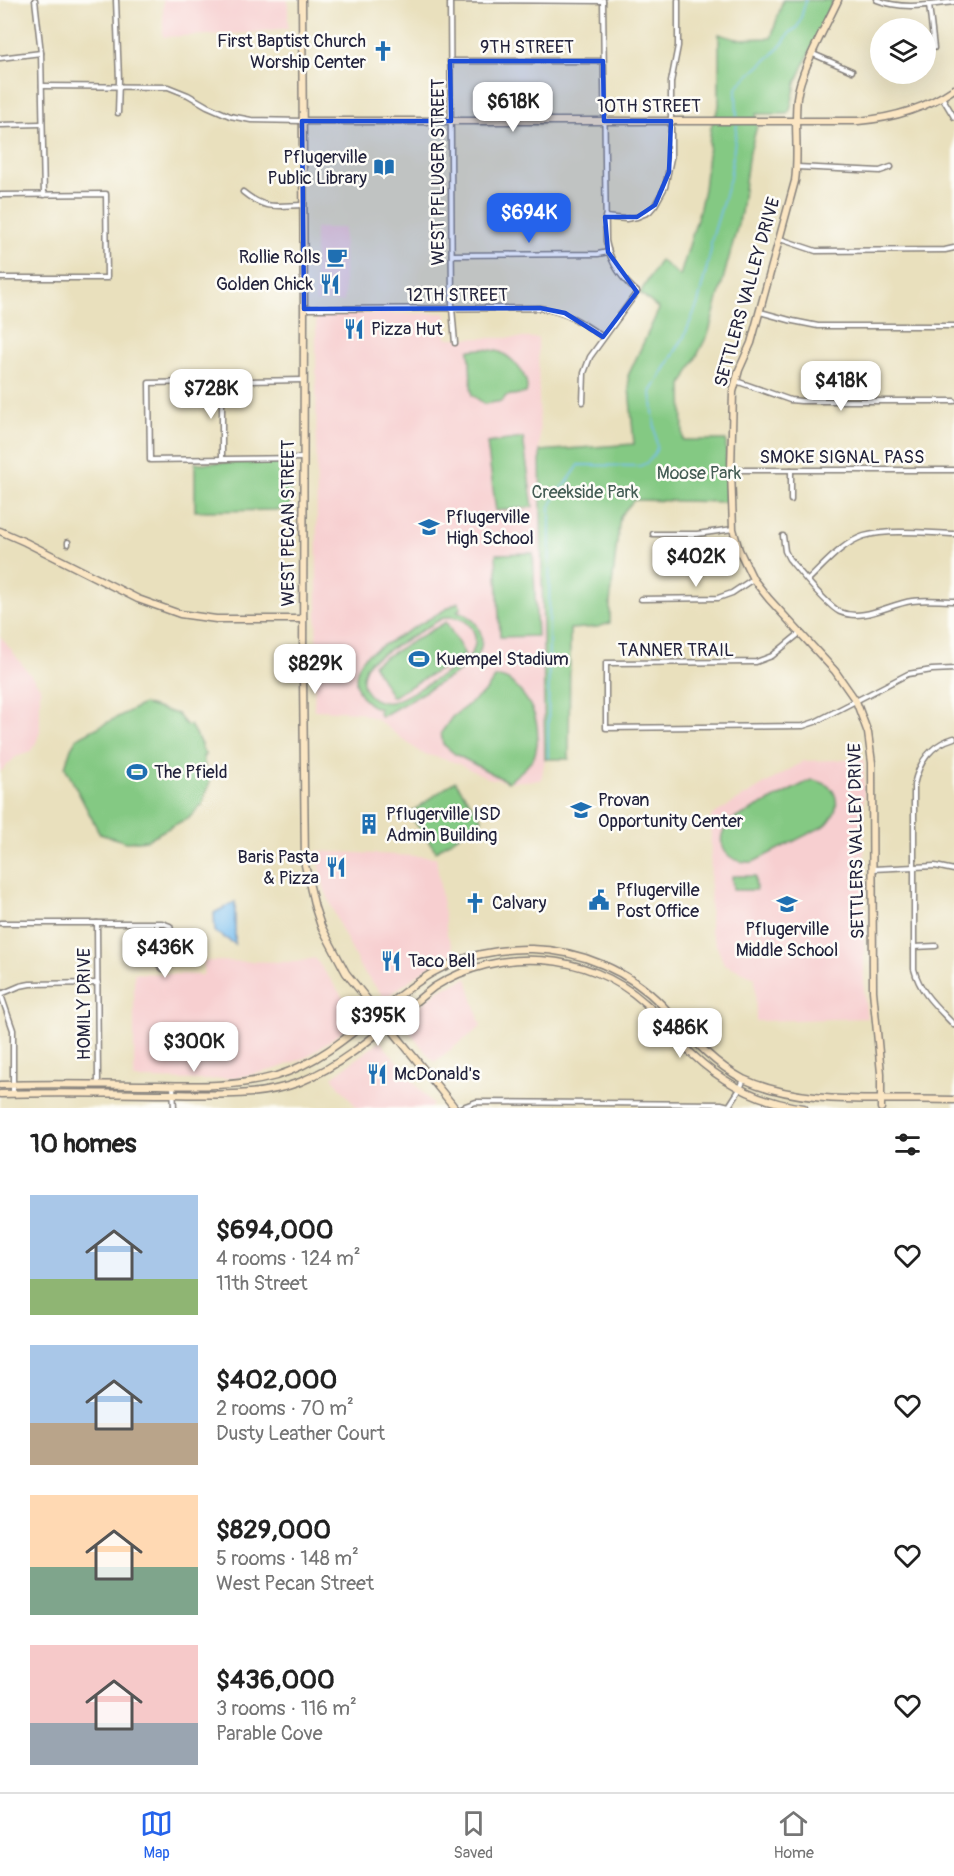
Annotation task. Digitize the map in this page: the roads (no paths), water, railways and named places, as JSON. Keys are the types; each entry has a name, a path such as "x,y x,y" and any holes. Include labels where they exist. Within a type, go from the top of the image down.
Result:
{"main road":[{"name":"WEST PECAN STREET","path":"302,0 304,844 308,880 318,917 330,946 346,973 454,1108"},
{"name":"SETTLERS VALLEY DRIVE","path":"838,0 797,95 797,167 751,343 735,380 731,402 731,514 739,550 753,579 835,671 856,700 871,747 873,991 881,1072 881,1108"},
{"name":"10TH STREET","path":"302,121 858,121 907,112 942,97 954,89"},
{"path":"0,531 138,599 180,614 216,619 303,619"},
{"path":"0,1085 229,1085 274,1076 294,1069 328,1051 423,978 455,962 481,954 517,949 570,953 605,965 640,986 714,1060 744,1079 778,1092 809,1099 954,1100"},
{"path":"567,964 570,953"},
{"path":"0,1094 233,1094 277,1088 299,1082 320,1072 355,1049 434,987 461,972 487,964 545,960 599,974 634,994 708,1068 740,1089 776,1103 804,1108"},
{"path":"455,962 461,972"},
{"path":"634,994 640,986"},
{"path":"666,1026 675,1019"},
{"path":"274,1076 277,1088"}],"street":[{"path":"35,0 41,53 44,195"},
{"path":"116,0 118,113"},
{"path":"450,0 603,0 606,241 608,252 620,274 637,292 590,357 584,373 583,402"},
{"name":"WEST PFLUGER STREET","path":"450,0 452,308 455,343"},
{"path":"605,217 626,219 649,212 665,187 671,158 671,82 678,46 678,0"},
{"path":"877,0 895,6 954,2"},
{"path":"929,5 931,18"},
{"path":"0,58 41,53"},
{"path":"813,54 852,71"},
{"name":"9TH STREET","path":"450,61 603,61"},
{"path":"42,87 168,87 230,116 251,120 302,121"},
{"path":"942,97 954,117"},
{"path":"0,125 41,124"},
{"path":"797,167 880,171 891,167"},
{"path":"243,192 263,205 302,205"},
{"path":"0,195 106,194 107,278 0,278"},
{"path":"780,239 816,251 945,250 954,248"},
{"path":"452,255 598,254 608,252"},
{"name":"12TH STREET","path":"303,309 540,308 577,319 603,338"},
{"path":"760,312 818,326 954,326"},
{"path":"303,380 149,383 150,460 303,458"},
{"path":"735,380 790,400 954,401"},
{"path":"222,382 222,459"},
{"name":"SMOKE SIGNAL PASS","path":"731,470 954,470"},
{"path":"791,470 791,500"},
{"path":"653,534 698,534 734,529"},
{"path":"808,580 843,548 862,537 880,533 954,534"},
{"path":"783,536 784,551 832,606 841,612 853,615 864,614 914,601 954,601"},
{"path":"641,599 718,598 732,593 753,579"},
{"name":"TANNER TRAIL","path":"800,633 772,656 756,662 606,663 606,728 797,727 815,722 856,700"},
{"path":"856,700 908,674 932,669 954,669"},
{"path":"954,738 934,748 920,764 914,785 914,969 926,996 954,1024"},
{"path":"873,869 935,866 954,870"},
{"path":"0,923 157,923 170,926 171,963 163,969 158,964 157,923"},
{"name":"HOMILY DRIVE","path":"97,923 98,1085"},
{"path":"157,945 171,945"},
{"path":"914,947 936,946"},
{"path":"13,1094 13,1030 0,993 30,984 98,983"},
{"path":"460,1108 476,1102 721,1104 729,1106 744,1079"},
{"path":"173,1085 174,1108"}],"water":[{"path":"235,902 235,944 215,932 214,913"}],"waterway":[{"path":"737,119 736,90 740,83 772,55 790,32 797,28 806,0"},
{"path":"548,758 550,506 579,465 640,466 649,461 657,448 651,392 684,337 698,303 711,242 730,178 737,124"}],"place":[{"name":"First Baptist Church Worship Center","path":"383,51"},
{"name":"Pflugerville Public Library","path":"384,167"},
{"name":"Rollie Rolls","path":"337,257"},
{"name":"Golden Chick","path":"330,284"},
{"name":"Pizza Hut","path":"354,329"},
{"name":"Pflugerville High School","path":"429,527"},
{"name":"Kuempel Stadium","path":"419,659"},
{"name":"The Pfield","path":"137,772"},
{"name":"Provan Opportunity Center","path":"581,810"},
{"name":"Pflugerville ISD Admin Building","path":"369,824"},
{"name":"Baris Pasta & Pizza","path":"336,867"},
{"name":"Pflugerville Post Office","path":"599,900"},
{"name":"Calvary","path":"475,903"},
{"name":"Pflugerville Middle School","path":"787,904"},
{"name":"Taco Bell","path":"391,961"},
{"name":"McDonald's","path":"377,1074"}],"park label":[{"name":"Moose Park","path":"699,473"},
{"name":"Creekside Park","path":"585,492"}]}
